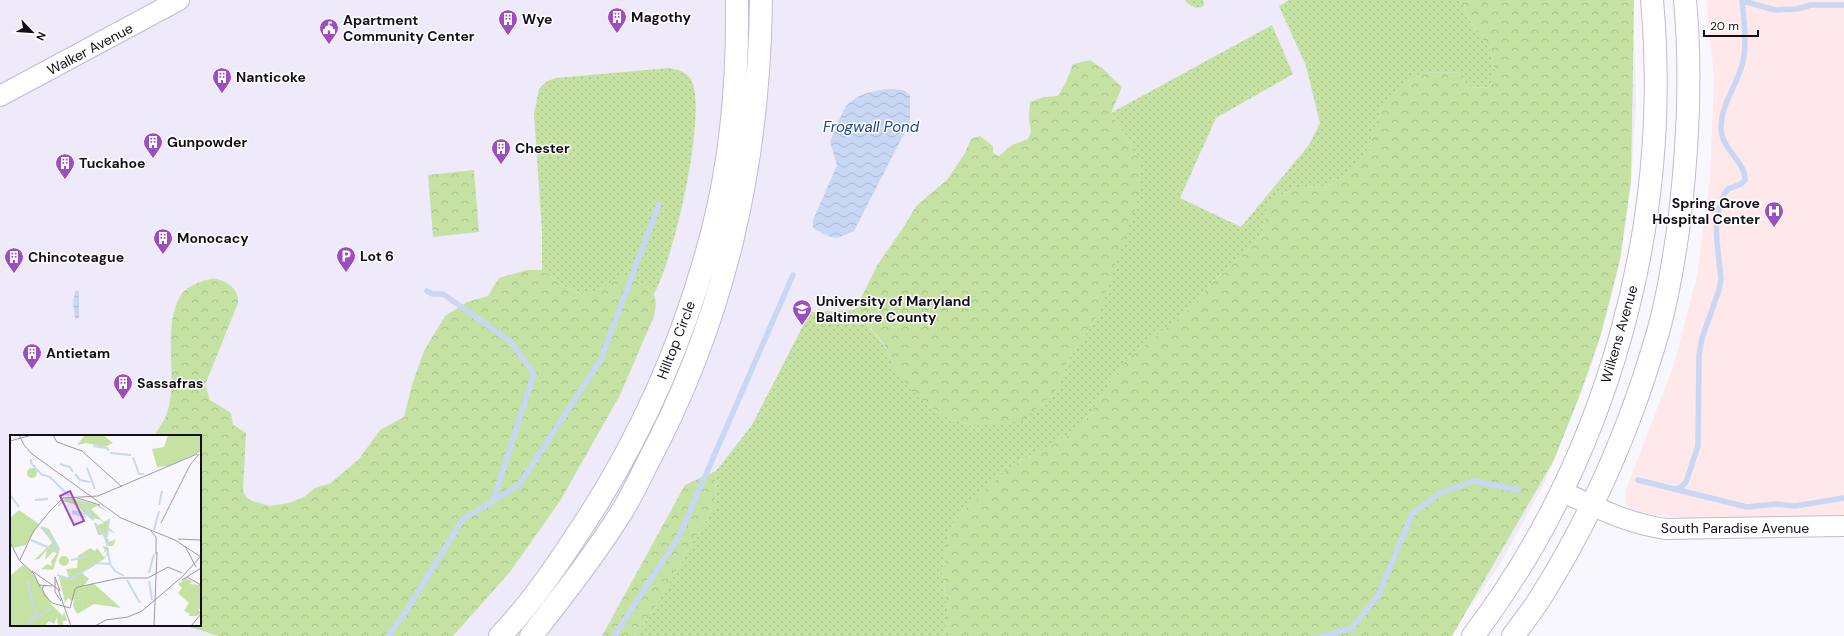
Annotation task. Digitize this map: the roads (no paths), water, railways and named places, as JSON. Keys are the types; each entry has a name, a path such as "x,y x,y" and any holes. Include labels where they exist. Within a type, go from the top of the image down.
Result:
{"street":[{"name":"Walker Avenue","path":"0,96 179,0"},
{"name":"Hilltop Circle","path":"500,636 553,571 600,501 640,429 668,365 693,296 713,228 727,155 735,81 737,0"},
{"name":"Hilltop Circle","path":"531,636 573,584 622,512 661,438 691,373 716,305 736,232 750,159 757,82 761,0"},
{"name":"Wilkens Avenue","path":"1473,636 1514,577 1561,491 1585,439 1608,378 1625,322 1640,254 1650,185 1656,105 1655,35 1652,0"},
{"path":"1513,636 1544,592 1592,505 1616,451 1640,389 1658,331 1674,262 1683,189 1689,106 1688,37 1685,0"},
{"name":"South Paradise Avenue","path":"1561,491 1629,521 1648,527 1666,529 1844,526"}],"water":[{"name":"Frogwall Pond","path":"878,90 903,90 910,95 910,122 854,231 837,237 825,235 813,228 813,220 837,165 830,142 841,116 845,108 854,99"},
{"path":"77,290 79,292 79,317 77,319 75,318 73,303 75,292"}],"waterway":[{"path":"1673,489 1680,488 1686,482 1698,446 1699,355 1702,338 1719,290 1721,279 1716,219 1724,194 1728,189 1741,184 1745,180 1742,167 1725,142 1722,136 1721,128 1724,110 1741,70 1743,61 1745,31 1742,0"},
{"path":"1743,1 1775,10 1797,9 1811,5 1844,5"},
{"path":"388,636 406,611 463,519 519,485 601,359 659,204"},
{"path":"614,636 679,536 793,275"},
{"path":"427,291 432,294 443,294 511,342 534,374 493,501"},
{"path":"1638,480 1747,507 1776,504 1795,506 1844,498"},
{"path":"1322,636 1351,629 1378,596 1412,514 1440,493 1474,481 1518,490"}],"place":[{"name":"Magothy","path":"617,34"},
{"name":"Wye","path":"508,36"},
{"name":"Apartment Community Center","path":"329,45"},
{"name":"Nanticoke","path":"222,94"},
{"name":"Gunpowder","path":"153,159"},
{"name":"Chester","path":"501,165"},
{"name":"Tuckahoe","path":"65,180"},
{"name":"Spring Grove Hospital Center","path":"1774,228"},
{"name":"Monocacy","path":"163,255"},
{"name":"Lot 6","path":"346,273"},
{"name":"Chincoteague","path":"14,274"},
{"name":"University of Maryland Baltimore County","path":"802,326"},
{"name":"Antietam","path":"32,370"},
{"name":"Sassafras","path":"123,400"}]}
